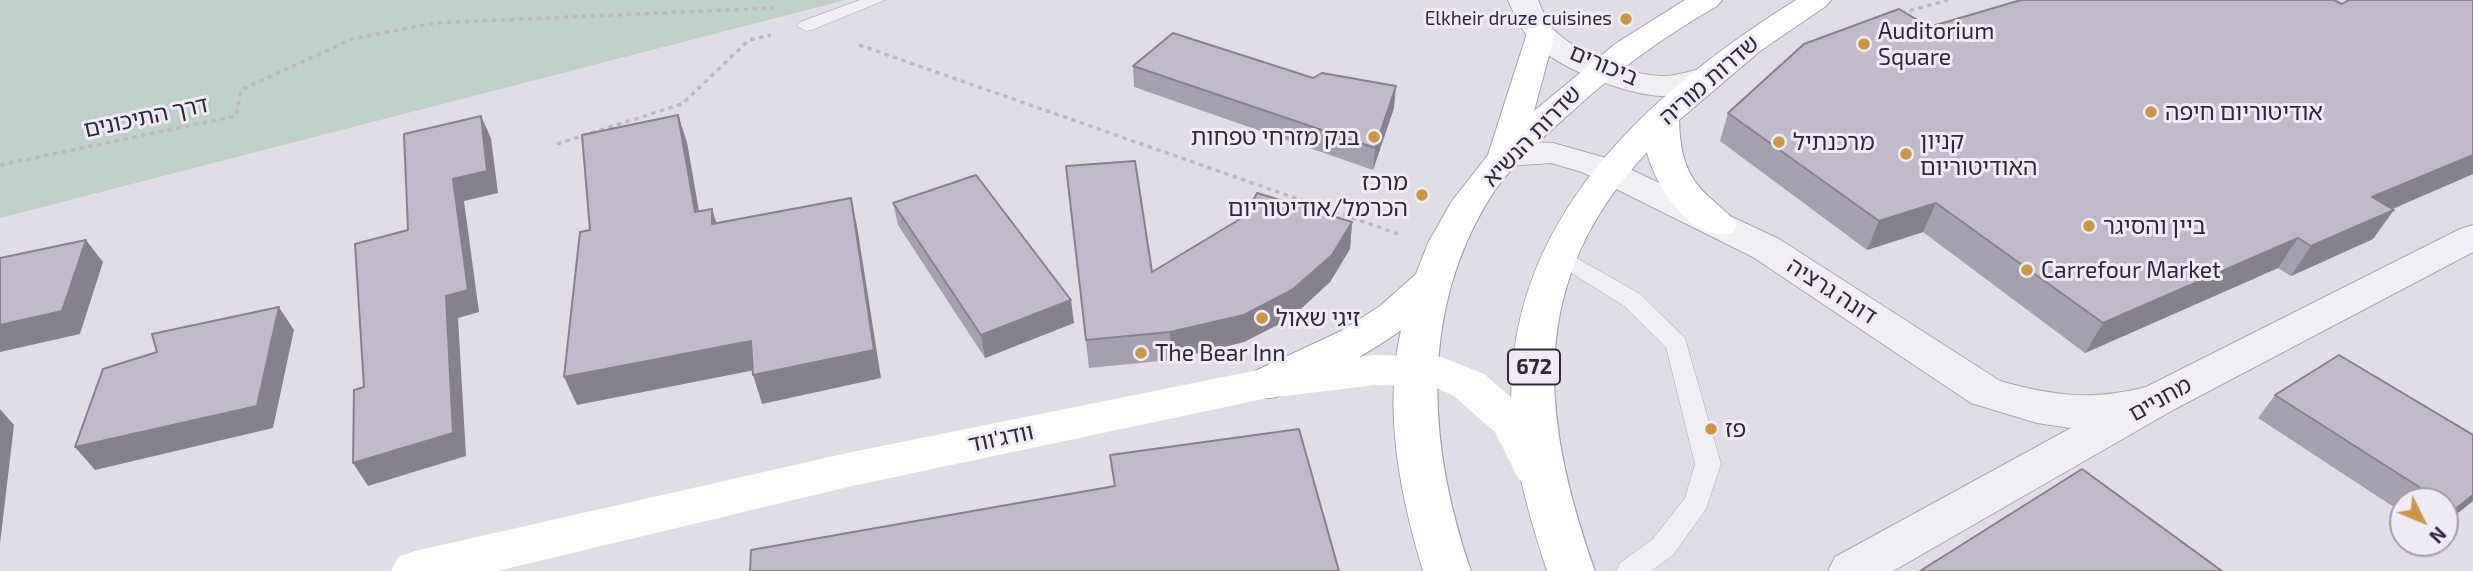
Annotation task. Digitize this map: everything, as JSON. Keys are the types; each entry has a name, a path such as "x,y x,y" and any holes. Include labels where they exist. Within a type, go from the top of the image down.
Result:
{"main road":[{"path":"1600,67 1707,0"},
{"name":"שדרות מוריה","path":"1612,173 1662,119 1742,47 1816,0"},
{"path":"1505,156 1540,33"},
{"name":"שדרות הנשיא","path":"1447,571 1424,493 1417,445 1415,371 1432,281 1469,202 1505,156 1600,67"},
{"path":"1662,119 1662,153 1673,180 1683,195 1719,225"},
{"name":"672","path":"1571,571 1542,482 1532,396 1542,307 1559,255 1577,218 1612,173"},
{"path":"1268,383 1335,355 1397,314 1432,281"},
{"name":"וודג'ווד","path":"415,571 852,469 1268,383 1375,370 1441,372 1469,385 1512,422 1542,482"}],"street":[{"name":"ביכורים","path":"1523,0 1540,33 1566,52 1600,67 1658,86 1708,77"},
{"name":"דונה גרציה","path":"1505,156 1532,152 1553,153 1612,173 1766,248 1986,392 2037,407 2077,412 2113,411 2158,399"},
{"name":"מחניים","path":"1852,571 2029,474 2158,399 2473,237"},
{"path":"1986,392 2031,429 2037,450 2029,474"}],"lane":[{"path":"806,26 876,0"},
{"path":"1559,255 1632,300 1677,344 1708,464 1697,502 1663,547 1630,571"}],"path":[{"path":"1896,14 1948,0"},
{"name":"דרך התיכונים","path":"0,165 236,116 241,90 352,39 434,23 772,7 806,26"},
{"path":"557,144 682,104 749,40 806,26 1399,235"}],"green space":[{"path":"0,0 841,0 842,1 0,218"}],"building":[{"path":"2021,0 2334,0 2342,4 2349,0 2473,0 2473,155 2372,197 2394,210 2311,246 2298,238 2103,323 1936,203 1879,221 1728,113 1804,44 1899,9 1929,27"},
{"path":"1173,33 1313,78 1322,73 1396,86 1375,148 1133,66"},
{"path":"678,115 695,212 712,209 712,224 851,198 874,350 753,375 751,341 564,377 580,232 590,230 582,135"},
{"path":"481,116 487,171 453,179 468,290 446,296 453,433 353,463 354,390 364,387 355,244 408,230 404,134"},
{"path":"1135,161 1152,272 1245,216 1257,193 1352,222 1332,255 1292,290 1244,315 1170,332 1086,340 1066,166"},
{"path":"976,175 1071,300 981,335 893,203"},
{"path":"86,240 62,311 0,325 0,258"},
{"path":"279,307 257,406 75,447 103,369 157,352 152,334"},
{"path":"2339,355 2473,435 2473,495 2459,506 2459,487 2419,487 2275,395"},
{"path":"1299,429 1339,571 750,571 751,550 1115,486 1110,455"},
{"path":"2082,469 2222,571 1920,571"}],"place":[{"name":"Elkheir druze cuisines","path":"1626,19"},
{"name":"Auditorium Square","path":"1864,44"},
{"name":"אודיטוריום חיפה","path":"2151,112"},
{"name":"בנק מזרחי טפחות","path":"1374,137"},
{"name":"מרכנתיל","path":"1779,142"},
{"name":"קניון האודיטוריום","path":"1906,154"},
{"name":"מרכז הכרמל/אודיטוריום","path":"1422,195"},
{"name":"ביין והסיגר","path":"2089,226"},
{"name":"Carrefour Market","path":"2027,270"},
{"name":"זיגי שאול","path":"1262,318"},
{"name":"The Bear Inn","path":"1141,353"},
{"name":"פז","path":"1711,429"}]}
